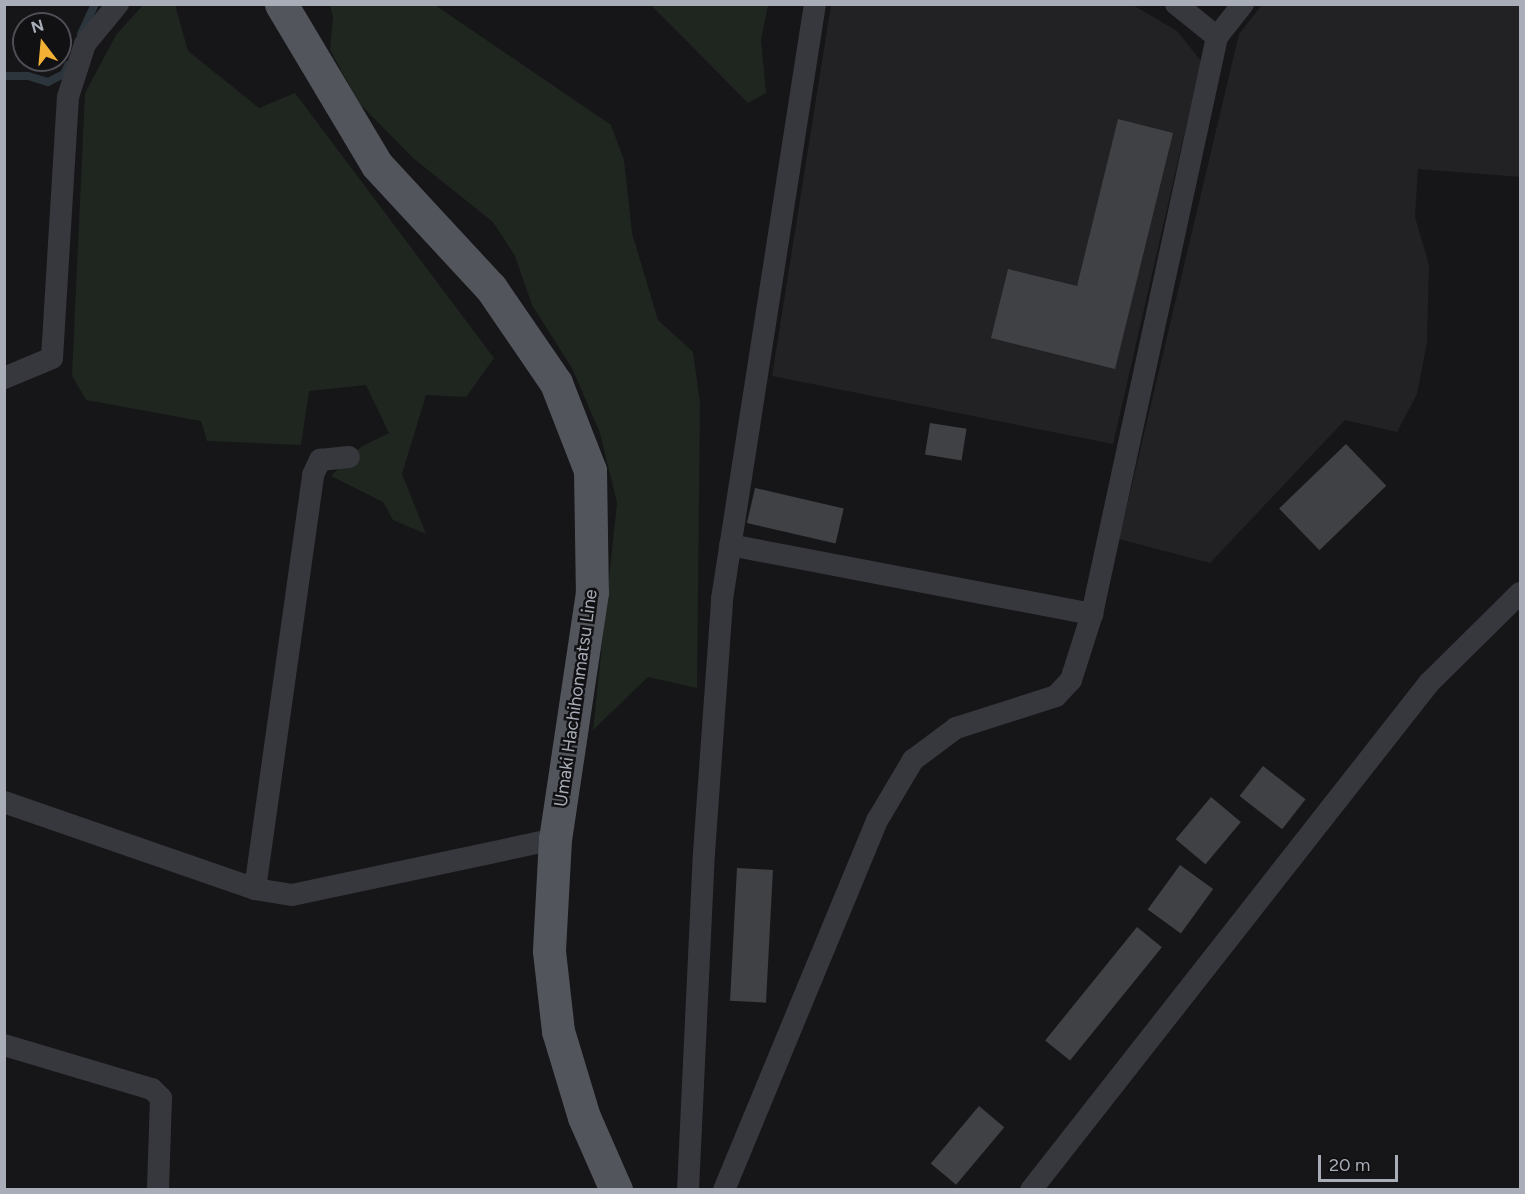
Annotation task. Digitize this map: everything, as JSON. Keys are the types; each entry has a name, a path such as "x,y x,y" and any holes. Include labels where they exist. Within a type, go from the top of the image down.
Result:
{"main road":[{"name":"Umaki Hachihonmatsu Line","path":"280,4 377,165 492,288 556,383 590,470 592,592 555,840 549,951 558,1031 584,1117 616,1190"}],"street":[{"path":"4,378 52,358 68,97 85,44 118,4"},
{"path":"688,1190 704,853 722,599 815,4"},
{"path":"1176,4 1217,37"},
{"path":"724,1190 878,819 913,760 956,728 1056,696 1071,680 1092,614 1217,37 1243,4"},
{"path":"255,888 313,475 320,460 349,457"},
{"path":"730,545 1092,614"},
{"path":"1032,1190 1428,683 1521,593"},
{"path":"4,802 255,888 292,895 555,840"},
{"path":"4,1045 152,1089 161,1098 158,1190"}],"shaded area":[{"path":"144,4 175,5 188,51 259,108 295,93 494,358 466,397 426,395 402,474 426,534 393,520 383,502 331,476 361,447 389,433 366,385 309,391 301,445 207,441 201,421 86,400 72,376 85,93 116,35"},
{"path":"330,5 435,5 611,125 624,160 632,233 658,320 693,352 700,403 697,688 648,677 593,730 617,503 600,433 572,368 532,305 515,256 493,222 413,158 359,103 330,50 333,17"},
{"path":"651,5 768,5 761,40 766,93 748,103"},
{"path":"831,5 1133,5 1177,31 1201,61 1113,444 772,376"},
{"path":"1262,5 1520,5 1520,177 1418,169 1415,217 1429,265 1427,342 1417,394 1397,432 1345,420 1210,563 1119,539 1239,34"}],"building":[{"path":"1118,119 1173,133 1115,369 991,338 1008,269 1077,286"},
{"path":"930,423 967,429 962,460 925,455"},
{"path":"1346,444 1386,486 1319,550 1279,509"},
{"path":"755,488 844,508 836,544 747,523"},
{"path":"1263,766 1306,799 1282,829 1240,796"},
{"path":"1211,797 1241,822 1206,864 1176,839"},
{"path":"1180,865 1213,889 1181,934 1148,909"},
{"path":"737,868 773,870 766,1003 730,1001"},
{"path":"1137,927 1162,947 1070,1061 1045,1040"},
{"path":"979,1106 1004,1127 956,1185 931,1163"}],"waterway":[{"path":"81,34 95,4"},
{"path":"4,76 28,76 48,82 65,72"}]}
